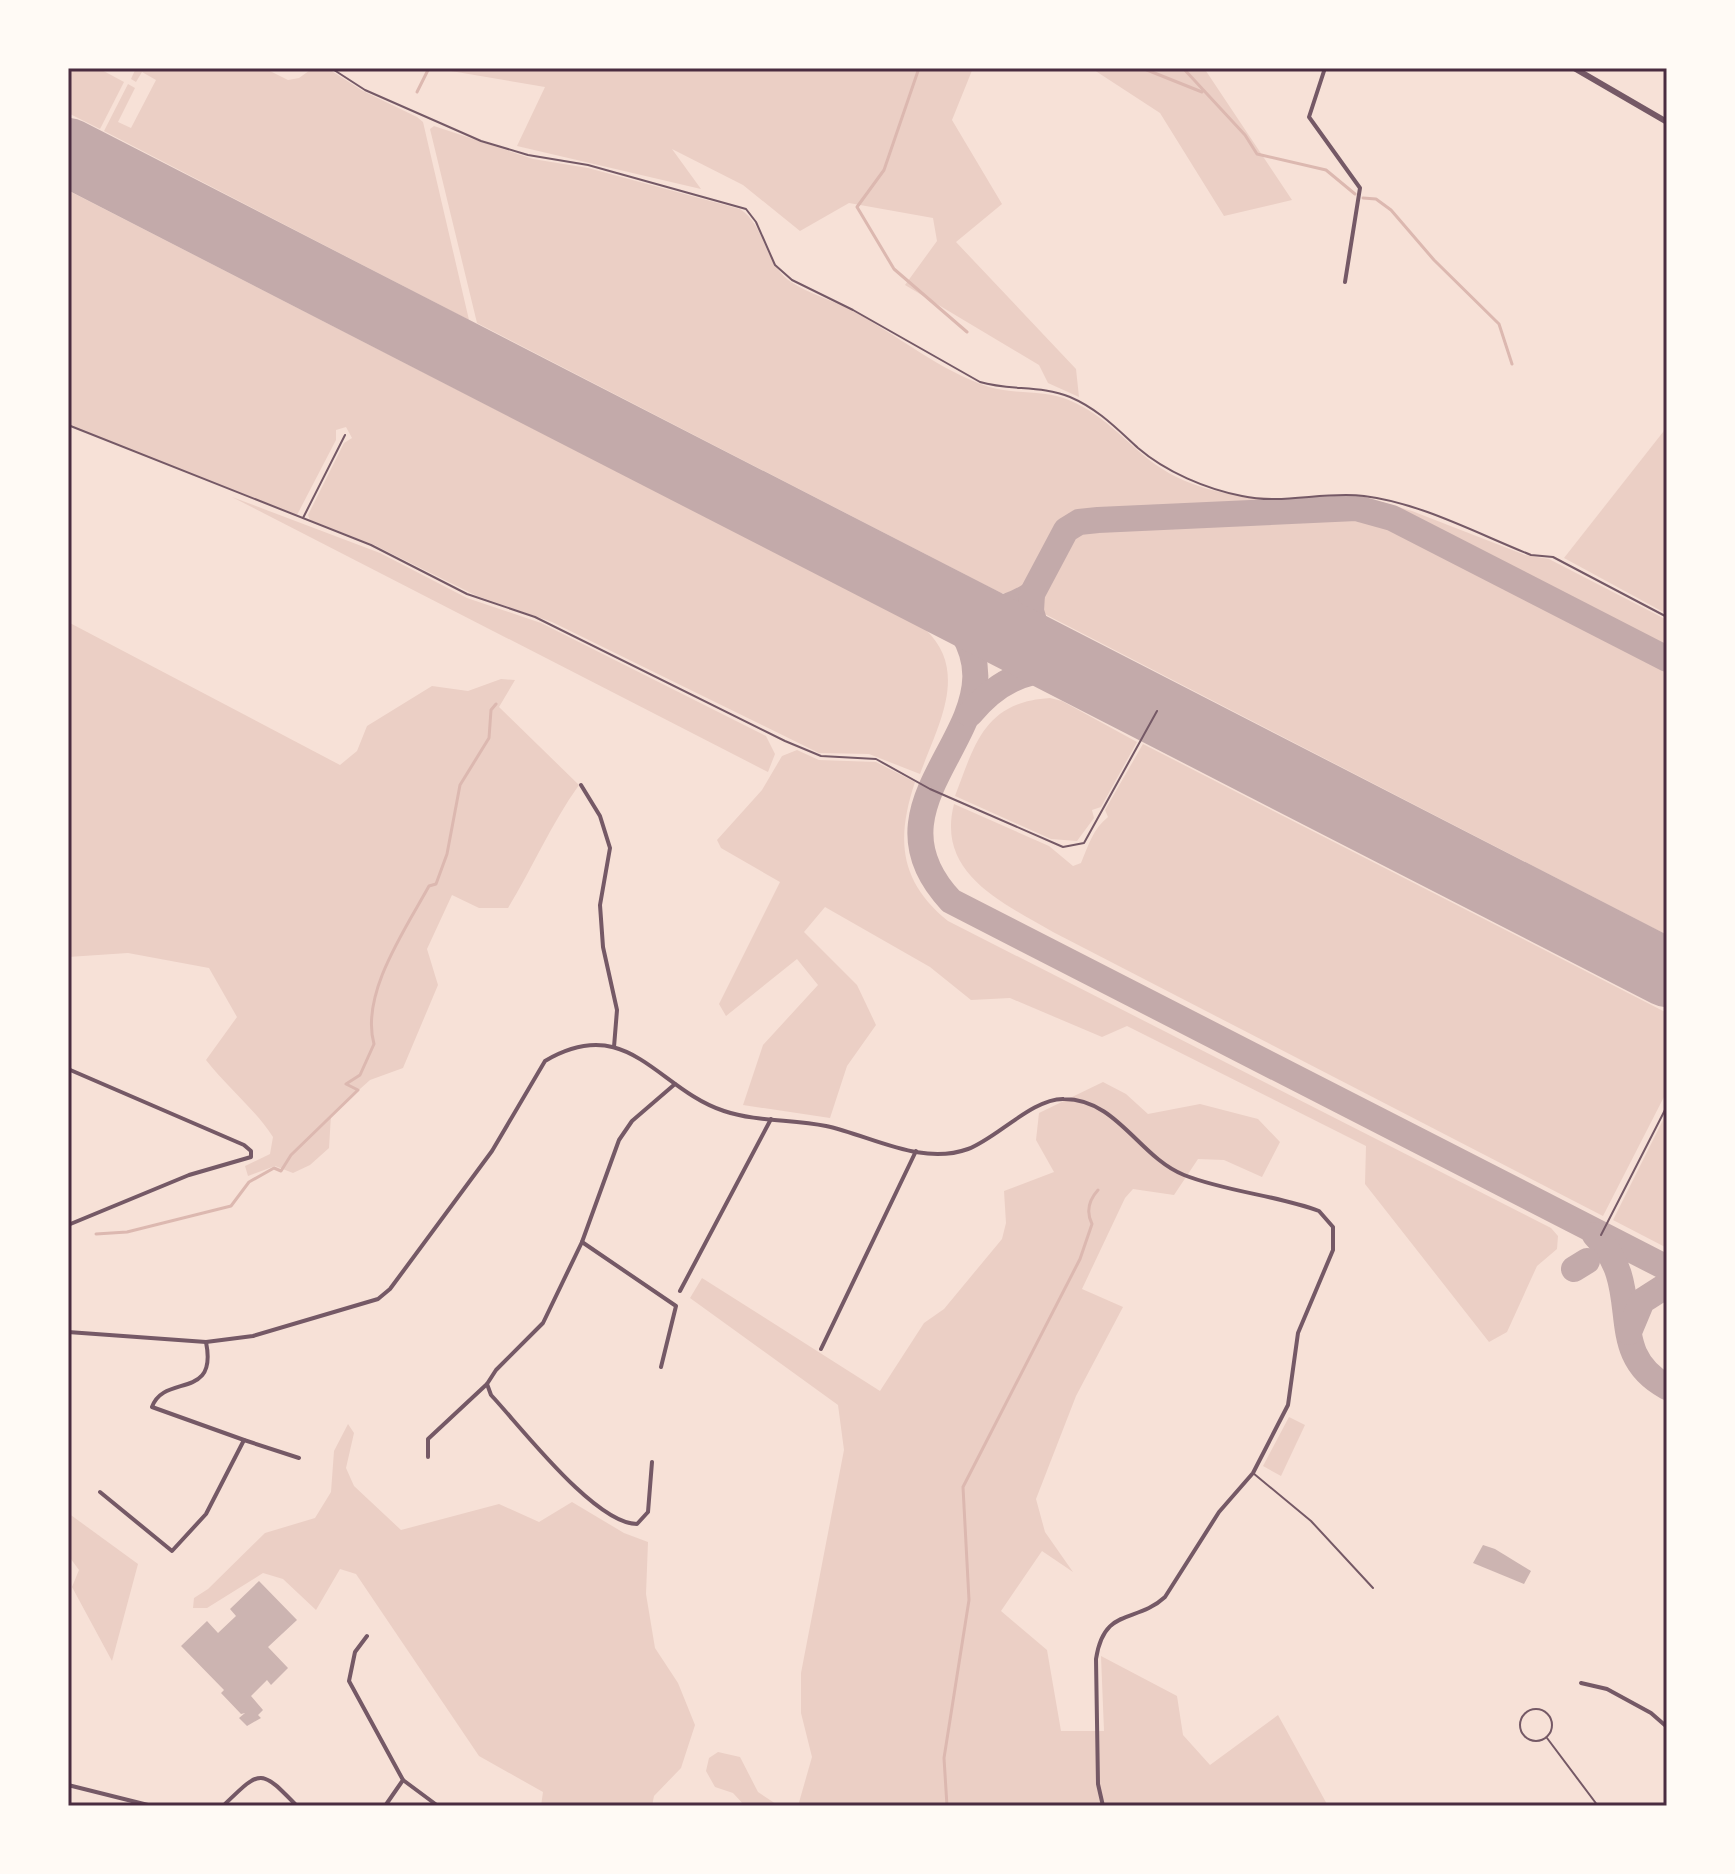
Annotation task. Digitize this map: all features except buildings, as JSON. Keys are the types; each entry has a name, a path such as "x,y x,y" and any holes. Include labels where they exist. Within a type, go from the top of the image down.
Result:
{"street":[{"path":"1325,68 1309,117 1360,188 1345,282"},
{"path":"1578,69 1667,122"},
{"path":"581,785 600,816 610,848 600,905 603,947 617,1010 614,1047"},
{"path":"68,1332 206,1342 253,1336 378,1299 390,1289 492,1151 545,1061 555,1055 595,1046 614,1047 648,1062 707,1105 729,1113 826,1126 942,1156 970,1149 1033,1110 1060,1098 1082,1100 1108,1113 1183,1175 1294,1202 1319,1211 1333,1227 1333,1250 1298,1333 1288,1405 1253,1473 1219,1512 1165,1597 1157,1605 1115,1620 1100,1641 1096,1659 1098,1784 1103,1806"},
{"path":"68,1069 244,1145 251,1151 251,1157 238,1164 189,1175 68,1225"},
{"path":"428,1457 428,1439 487,1384 496,1370 543,1323 582,1242 619,1140 632,1121 675,1084"},
{"path":"680,1291 771,1119"},
{"path":"821,1349 916,1151"},
{"path":"582,1242 676,1306 661,1367"},
{"path":"206,1342 209,1359 206,1371 198,1380 160,1395 152,1407 299,1458"},
{"path":"487,1384 491,1395 594,1506 622,1524 637,1524 648,1512 652,1462"},
{"path":"100,1492 172,1551 206,1514 244,1440"},
{"path":"367,1636 355,1652 349,1681 403,1780 438,1806"},
{"path":"1581,1683 1607,1689 1651,1713 1667,1727"},
{"path":"223,1806 252,1779 260,1777 270,1778 297,1806"},
{"path":"385,1806 403,1780"},
{"path":"68,1785 152,1806"}],"lane":[{"path":"331,68 365,90 481,141 746,209 756,222 775,265 792,280 853,310 980,382 997,387 1045,389 1070,397 1114,423 1164,467 1202,484 1243,497 1331,494 1379,498 1531,555 1553,557 1667,617"},
{"path":"68,425 371,545 467,594 535,617 785,741 821,756 876,759 917,778 930,789 1063,847 1084,843 1157,711"},
{"path":"303,519 345,435"},
{"path":"1601,1235 1667,1106"},
{"path":"1253,1473 1311,1521 1373,1588"},
{"path":"1540,1709 1550,1717 1551,1730 1546,1737 1534,1740 1522,1733 1521,1719 1528,1710 1540,1709"},
{"path":"1546,1737 1598,1806"}],"shaded area":[{"path":"68,68 98,68 124,82 100,129 68,113"},
{"path":"136,68 264,68 288,80 299,78 313,68 327,68 363,91 417,117 423,122 469,320 104,131 128,84 135,88 118,122 131,128 156,80 142,72 136,82 131,79"},
{"path":"433,68 973,68 952,120 1002,204 956,242 1076,369 1079,397 1048,383 1039,365 905,285 937,241 933,218 849,203 800,231 743,185 672,149 701,189 517,146 545,87"},
{"path":"1091,68 1204,68 1292,200 1224,216 1160,113"},
{"path":"434,126 533,159 588,168 740,209 755,225 775,265 791,282 851,310 953,372 989,387 1051,395 1071,401 1103,420 1148,459 1190,483 1236,495 1333,497 1340,503 1078,517 1059,534 1026,587 1016,594 1001,593 477,323 430,129"},
{"path":"71,192 925,629 946,662 948,680 941,718 920,774 869,754 819,753 552,622 477,596 374,545 310,520 308,515 344,443 352,438 346,427 336,430 336,440 297,515 68,425 68,199"},
{"path":"1667,427 1667,614 1564,558"},
{"path":"232,497 380,553 467,598 541,623 766,736 775,754 768,772"},
{"path":"1368,498 1412,511 1525,555 1549,559 1667,620 1667,653 1392,512 1364,503"},
{"path":"1355,513 1400,528 1667,665 1667,935 1039,611 1044,580 1054,556 1067,536 1079,528"},
{"path":"68,622 340,765 357,751 367,726 432,686 468,691 501,679 515,680 499,707 579,785 508,908 479,908 452,895 427,949 438,985 403,1068 370,1080 331,1115 329,1148 310,1165 293,1173 275,1166 248,1176 245,1166 270,1154 273,1137 206,1060 237,1017 209,968 128,953 68,957"},
{"path":"1050,698 1062,701 1137,742 1101,807 1092,810 1094,818 1077,841 1051,839 955,796 976,743 996,717 1028,701"},
{"path":"1143,744 1667,1013 1667,1091 1603,1216 1053,932 995,897 964,867 955,849 951,828 954,804 1049,846 1073,866 1081,863 1095,832 1108,817 1105,810"},
{"path":"797,750 819,760 876,762 915,782 905,822 906,858 920,890 948,921 1551,1228 1558,1236 1557,1249 1537,1266 1507,1332 1489,1342 1365,1184 1366,1146 1127,1026 1102,1037 1010,998 971,1000 930,967 825,907 804,932 857,985 876,1025 847,1066 830,1118 743,1105 763,1045 818,985 797,959 726,1016 719,1004 780,882 721,848 717,840 762,790 782,756"},
{"path":"1103,1082 1126,1094 1148,1114 1200,1104 1258,1119 1280,1142 1262,1177 1224,1160 1198,1159 1174,1195 1133,1189 1125,1198 1082,1289 1123,1307 1076,1396 1036,1499 1045,1532 1073,1572 1042,1551 1001,1611 1047,1650 1061,1731 1104,1731 1101,1656 1177,1696 1183,1735 1210,1765 1278,1715 1328,1806 798,1806 812,1757 801,1713 801,1673 844,1450 838,1405 690,1298 702,1278 880,1391 924,1323 944,1309 1002,1239 1006,1223 1004,1191 1054,1172 1036,1140 1039,1113"},
{"path":"1667,1112 1667,1248 1613,1220"},
{"path":"1289,1417 1305,1425 1281,1476 1263,1466"},
{"path":"348,1424 354,1433 346,1468 354,1486 401,1530 499,1504 539,1522 572,1502 624,1533 648,1542 646,1594 655,1648 678,1683 695,1725 681,1768 654,1796 652,1806 541,1806 543,1792 479,1756 356,1574 340,1569 316,1610 283,1579 263,1573 207,1608 193,1608 194,1598 208,1589 265,1533 315,1518 331,1492 334,1451"},
{"path":"68,1513 138,1564 112,1661 72,1587 79,1570 68,1555"},
{"path":"718,1752 740,1757 758,1792 779,1806 745,1806 733,1793 715,1787 706,1771 709,1758"}],"waterway":[{"path":"417,92 429,68"},
{"path":"919,68 884,170 857,207 894,269 967,332"},
{"path":"1142,68 1202,92"},
{"path":"1183,68 1245,135 1257,154 1326,170 1355,194"},
{"path":"1363,198 1376,199 1391,210 1434,260 1499,324 1512,364"},
{"path":"96,1234 127,1232 231,1206 249,1182 274,1168 281,1171 291,1155 358,1090 346,1084 360,1075 374,1044 371,1025 379,983 429,886 436,884 447,854 460,785 489,738 491,710 496,704"},
{"path":"947,1806 944,1758 969,1600 963,1487 1080,1259 1092,1224 1089,1206 1098,1190"}],"taxiway":[{"path":"1081,672 1048,650 1039,637 1031,611 1032,594 1066,530 1079,522 1356,508 1392,518 1667,659"},
{"path":"926,592 964,634 975,674 968,711 933,783 921,820 925,859 951,901 1667,1268"},
{"path":"942,599 966,608 988,610 1009,606 1032,594"},
{"path":"970,714 993,692 1018,677 1047,670 1079,674"},
{"path":"1595,1235 1611,1255 1619,1276 1635,1356 1647,1372 1667,1387"},
{"path":"1574,1269 1587,1261"},
{"path":"1629,1332 1642,1301 1667,1285"}],"runway":[{"path":"68,152 1667,973"}]}
